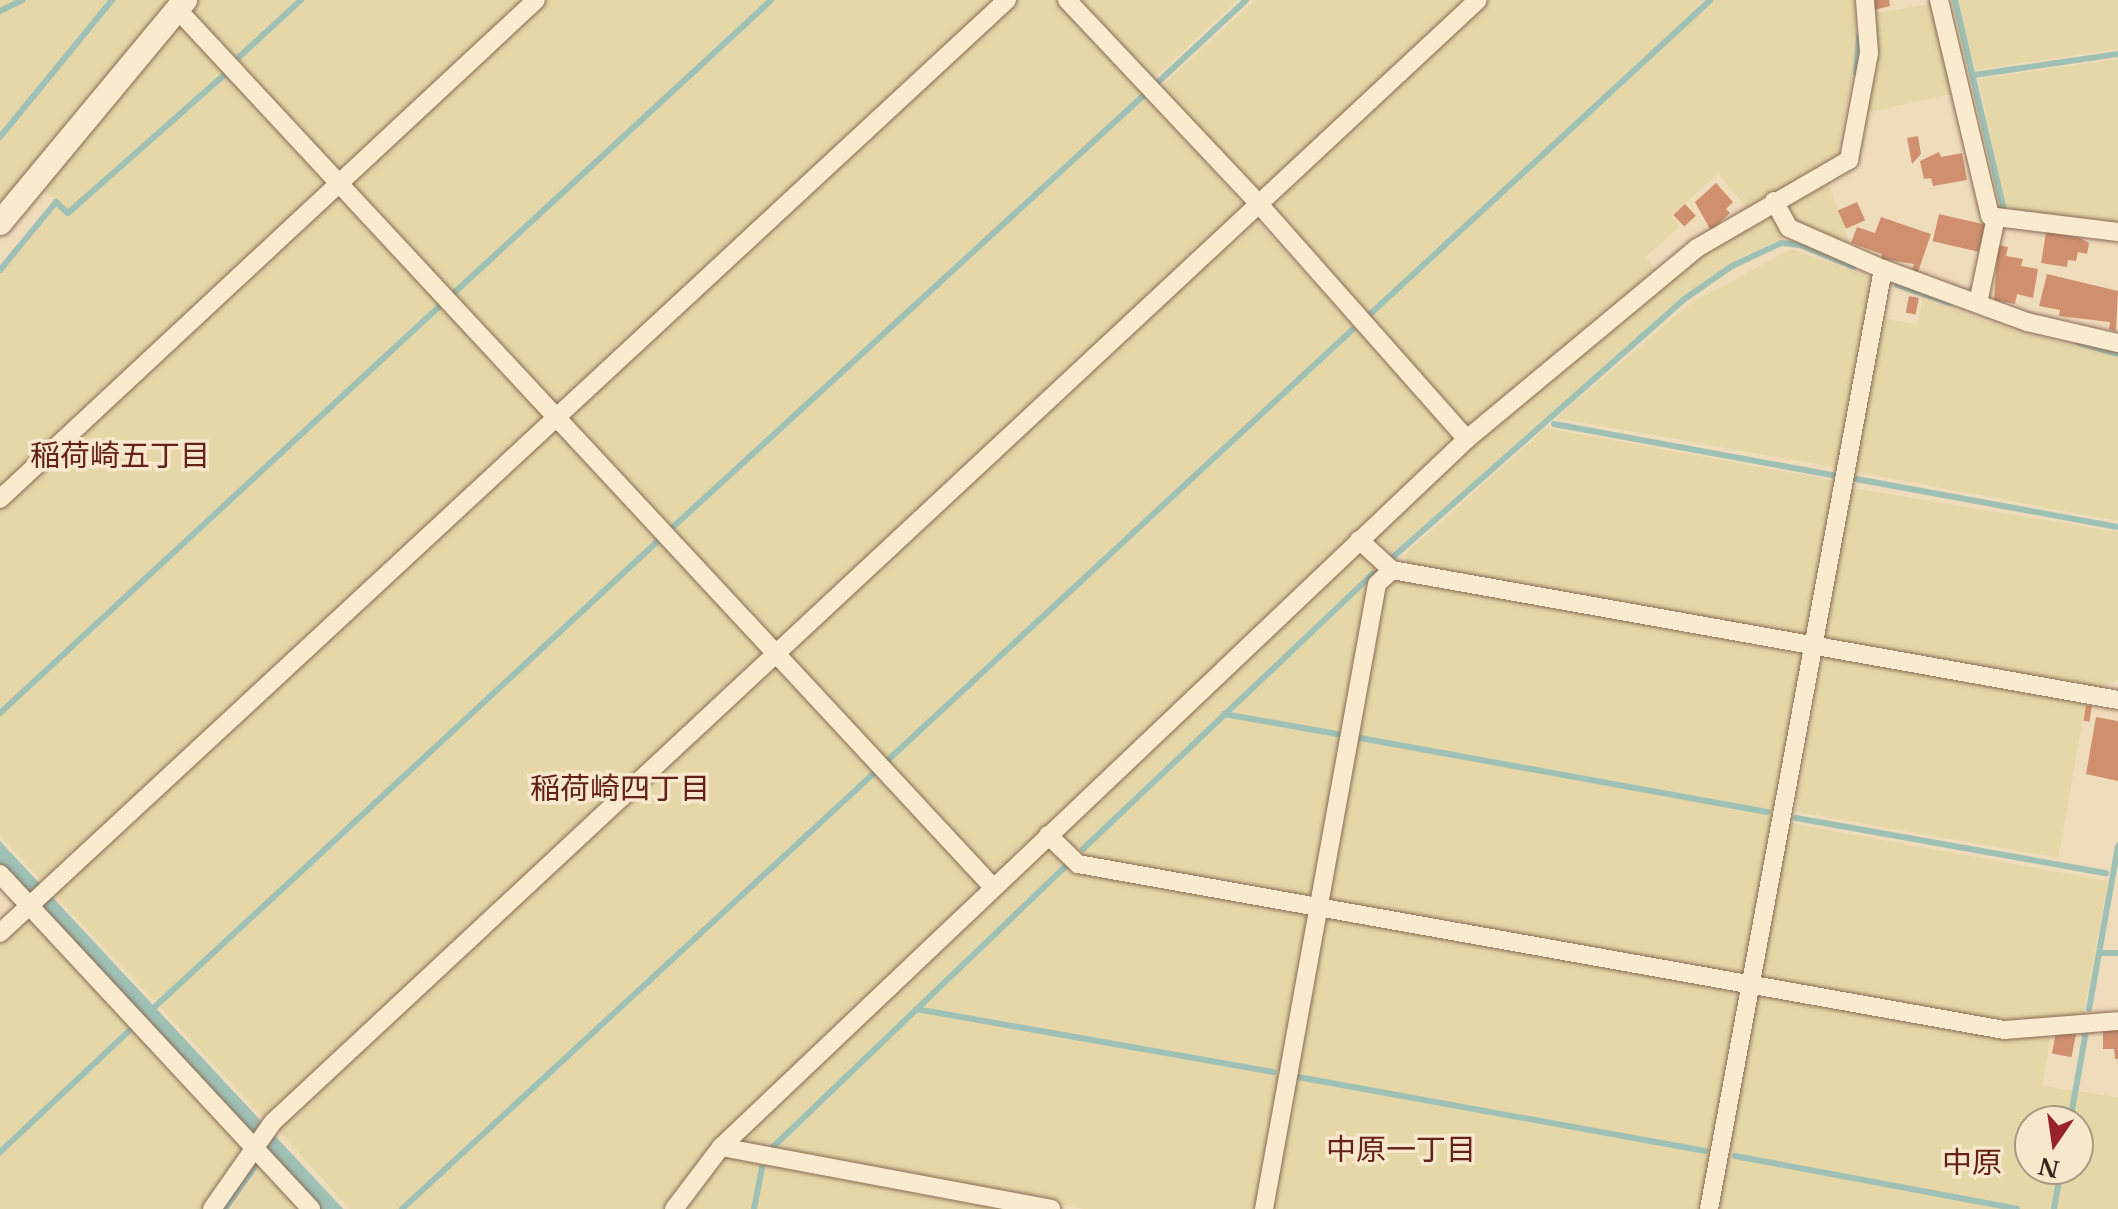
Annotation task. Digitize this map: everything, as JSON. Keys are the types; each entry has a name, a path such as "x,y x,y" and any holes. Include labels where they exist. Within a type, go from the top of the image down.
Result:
{"street":[{"path":"0,499 536,0"},
{"path":"0,933 1007,0"},
{"path":"1067,0 1258,203 1467,439"},
{"path":"212,1209 273,1122 774,651 1478,0"},
{"path":"674,1209 721,1147 1467,439 1652,282 1774,201 1849,160 1869,53 1865,0"},
{"path":"1939,0 1990,216 2118,232"},
{"path":"0,223 181,4 340,181 993,887"},
{"path":"1774,201 1789,228 1883,269 2027,322 2118,343"},
{"path":"1978,303 1996,217"},
{"path":"1709,1209 1883,269"},
{"path":"1359,540 1392,570 1815,649 2118,700"},
{"path":"1264,1209 1377,584 1392,570"},
{"path":"1048,835 1078,864 2004,1030 2118,1021"},
{"path":"0,874 311,1209"},
{"path":"721,1147 1051,1209"}],"shaded area":[{"path":"0,0 171,0 0,207"},
{"path":"200,0 528,0 342,173 190,12"},
{"path":"544,0 995,0 557,405 348,185"},
{"path":"1015,0 1057,0 1245,206 775,642 567,421 569,415"},
{"path":"1072,0 1238,0 1150,82"},
{"path":"1255,0 1465,0 1262,189 1252,190 1157,90"},
{"path":"1484,0 1855,0 1856,51 1836,159 1748,209 1718,174 1671,215 1679,227 1646,257 1656,270 1471,430 1463,429 1270,211 1270,201"},
{"path":"1958,0 2118,0 2118,49 1975,70"},
{"path":"1936,3 1956,93 1865,113 1874,13"},
{"path":"183,20 329,185 0,491 0,275 59,204 44,190"},
{"path":"2118,59 2118,228 2007,214 1978,79"},
{"path":"1826,178 1850,244 1795,222 1786,206"},
{"path":"342,191 545,418 47,880 41,880 0,836 0,504"},
{"path":"1773,212 1789,235 1730,263 1681,299 1387,558 1373,545 1372,534 1633,305 1698,254"},
{"path":"1255,219 1456,436 1455,445 995,877 783,654"},
{"path":"1791,249 1872,278 1839,468 1556,418 1690,304"},
{"path":"1923,299 2021,333 2118,356 2118,521 1855,472 1884,318 1917,325"},
{"path":"556,427 762,646 761,654 266,1120 53,893"},
{"path":"1546,428 1837,481 1809,642 1407,565 1405,554"},
{"path":"1852,488 2118,532 2118,680 2097,688 1823,643"},
{"path":"1359,547 1383,570 1313,896 1309,900 1080,860 1057,834"},
{"path":"1401,578 1803,655 1745,975 1324,903 1380,591"},
{"path":"1823,655 2086,701 2058,858 1795,812"},
{"path":"771,661 980,881 978,893 668,1209 350,1209 276,1128"},
{"path":"1789,823 2108,881 2083,1016 2018,1026 1761,978"},
{"path":"1049,842 1077,868 1309,911 1259,1209 1084,1209 736,1144"},
{"path":"1320,914 1743,991 1702,1209 1268,1209"},
{"path":"29,915 245,1148 206,1209 0,1209 0,942"},
{"path":"1757,994 2053,1027 2042,1086 2118,1097 2118,1209 1718,1209"},
{"path":"724,1156 1020,1209 679,1209"},
{"path":"263,1163 305,1209 231,1209"}],"water":[{"path":"0,841 343,1209 319,1209 0,867"}],"building":[{"path":"1872,0 1889,0 1890,6 1874,10"},
{"path":"1918,136 1921,154 1912,164 1907,138"},
{"path":"1939,152 1941,157 1962,153 1967,180 1933,186 1931,178 1924,179 1920,161"},
{"path":"1716,183 1733,202 1726,209 1730,213 1711,231 1695,202"},
{"path":"1857,202 1865,220 1846,229 1838,211"},
{"path":"1685,204 1696,216 1684,227 1673,215"},
{"path":"1939,214 1985,225 1978,252 1933,241"},
{"path":"1881,217 1931,234 1918,272 1912,270 1914,264 1881,259 1882,254 1851,243 1857,227 1875,233"},
{"path":"2046,232 2080,238 2089,243 2087,254 2078,252 2076,261 2068,260 2067,267 2041,263"},
{"path":"1998,245 2008,247 2006,256 2023,259 2021,266 2038,269 2033,298 2017,294 2015,304 1994,300"},
{"path":"2047,274 2118,291 2116,331 2109,329 2110,322 2059,316 2060,310 2039,306"},
{"path":"1909,296 1919,298 1916,315 1906,313"},
{"path":"2086,705 2092,706 2089,722 2083,721"},
{"path":"2096,717 2118,721 2118,781 2086,774"},
{"path":"2118,1025 2118,1059 2115,1059 2114,1049 2103,1049 2103,1026"},
{"path":"2057,1027 2077,1031 2071,1057 2052,1054"}],"waterway":[{"path":"0,11 23,0"},
{"path":"0,137 112,0"},
{"path":"239,57 301,0"},
{"path":"455,292 771,0"},
{"path":"1155,85 1246,0"},
{"path":"1368,316 1710,0"},
{"path":"1955,0 2003,207"},
{"path":"1856,73 1859,36"},
{"path":"1974,75 2118,54"},
{"path":"0,270 56,202 68,213 226,73"},
{"path":"673,527 1143,96"},
{"path":"1393,557 1683,300 1732,266 1781,243 1800,245 1854,267"},
{"path":"1897,285 1950,303"},
{"path":"0,713 443,303"},
{"path":"888,760 1352,330"},
{"path":"2079,343 2118,354"},
{"path":"1554,424 1833,475"},
{"path":"1856,479 2118,527"},
{"path":"145,1016 658,541"},
{"path":"1083,849 1373,574"},
{"path":"1224,714 1337,734"},
{"path":"1360,738 1767,812"},
{"path":"402,1209 873,774"},
{"path":"1796,818 2106,873"},
{"path":"2089,1009 2118,846"},
{"path":"774,1146 1066,866"},
{"path":"2101,953 2118,953"},
{"path":"916,1009 1273,1072"},
{"path":"0,1152 129,1031"},
{"path":"2073,1105 2086,1031"},
{"path":"1298,1077 1705,1151"},
{"path":"1735,1156 2017,1209"},
{"path":"225,1209 259,1161"},
{"path":"754,1209 762,1168"},
{"path":"2054,1209 2058,1185"}],"district":[{"name":"稲荷崎五丁目","path":"120,456"},
{"name":"稲荷崎四丁目","path":"620,789"},
{"name":"中原一丁目","path":"1401,1150"},
{"name":"中原","path":"1972,1163"}]}
